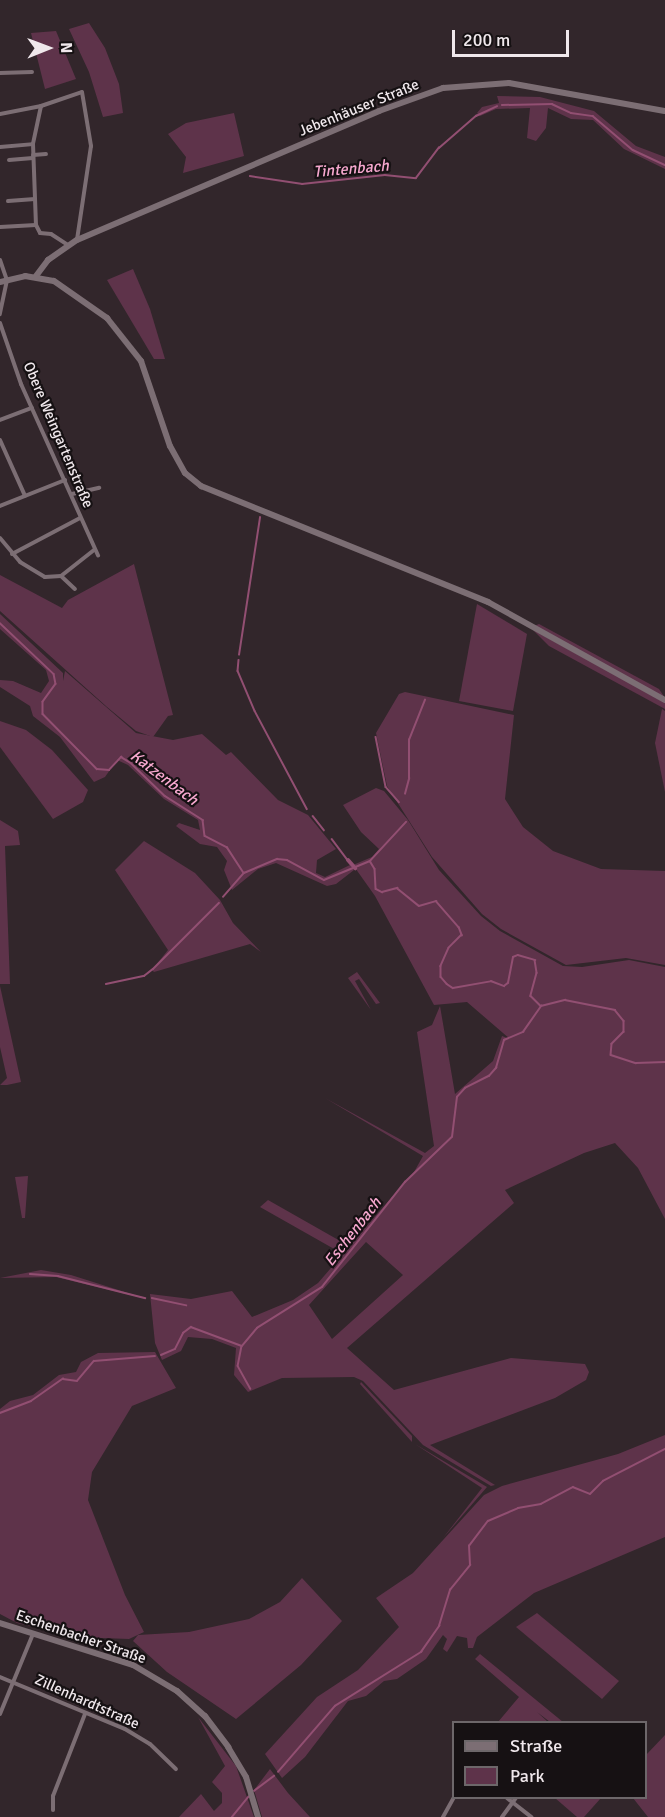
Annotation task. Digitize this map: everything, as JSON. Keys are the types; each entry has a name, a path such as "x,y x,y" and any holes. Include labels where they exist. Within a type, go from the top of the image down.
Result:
{"street":[{"path":"0,73 32,72"},
{"name":"Jebenhäuser Straße","path":"36,276 47,261 77,240 379,111 443,88 509,83 665,111"},
{"path":"0,114 41,106 82,92 91,153 77,240"},
{"path":"41,106 33,144 36,225 40,233 51,234 68,245"},
{"path":"0,147 33,144"},
{"path":"9,160 46,154"},
{"path":"8,201 35,199"},
{"path":"0,227 36,225"},
{"path":"0,260 3,281 0,314"},
{"path":"3,281 36,276 54,281 91,304 141,361 170,446 185,472 201,486 488,602 665,700"},
{"name":"Obere Weingartenstraße","path":"0,323 32,408 98,555"},
{"path":"0,420 32,408"},
{"path":"0,440 25,496"},
{"path":"0,506 66,480"},
{"path":"72,494 99,488"},
{"path":"12,554 80,518"},
{"path":"0,538 12,554 43,577 62,576 94,550"},
{"path":"62,576 75,589"},
{"name":"Eschenbacher Straße","path":"0,1623 133,1665 191,1702 217,1730 239,1764 258,1817"},
{"path":"0,1714 33,1634"},
{"name":"Zillenhardtstraße","path":"0,1677 147,1742 176,1769"},
{"path":"53,1810 53,1796 85,1714"},
{"path":"443,1817 452,1799"},
{"path":"509,1799 531,1817"},
{"path":"502,1817 514,1799"}],"green space":[{"path":"89,23 105,48 119,84 123,113 103,117 89,72 69,29"},
{"path":"56,31 76,79 45,89 31,33"},
{"path":"497,96 540,97 594,111 636,146 665,157 665,169 624,149 593,120 571,119 548,108 546,128 536,141 527,138 530,108 496,109 480,116 477,113 482,107 499,103"},
{"path":"234,113 244,156 183,173 186,157 168,134 186,123"},
{"path":"133,269 150,309 165,359 154,359 107,280"},
{"path":"134,564 173,715 168,716 153,737 136,731 0,611 0,575 62,608 68,600"},
{"path":"477,604 527,634 513,711 459,701"},
{"path":"0,614 63,673 63,681 65,671 136,733 173,740 202,734 226,755 231,752 278,800 308,815 336,849 317,860 316,873 325,877 350,865 354,870 336,884 327,886 276,863 258,869 232,890 224,870 227,861 217,847 200,844 176,826 179,823 200,830 198,820 164,799 128,765 117,760 105,777 94,782 60,737 33,716 30,706 0,687 0,680 13,681 41,693 49,681 46,670 0,629"},
{"path":"539,624 659,689 665,698 534,626"},
{"path":"533,630 655,697 665,703 665,709 549,646"},
{"path":"405,692 514,715 505,799 523,827 553,851 601,869 665,871 665,965 626,958 566,965 501,929 482,914 432,857 387,786 376,733 399,694"},
{"path":"662,709 665,711 665,792 655,743"},
{"path":"0,721 26,730 52,750 88,790 83,802 53,819 0,747"},
{"path":"376,788 384,791 408,820 439,870 481,916 500,931 563,966 582,967 629,960 665,967 665,1219 638,1168 615,1143 584,1153 505,1190 514,1203 347,1348 394,1390 511,1358 585,1364 589,1372 586,1380 555,1398 430,1445 495,1485 491,1486 423,1445 363,1381 354,1377 282,1378 248,1392 234,1375 236,1348 212,1339 188,1337 181,1351 162,1360 155,1343 150,1294 191,1299 232,1291 252,1317 293,1300 318,1283 343,1254 260,1207 268,1200 349,1246 414,1172 423,1156 325,1098 425,1153 434,1146 417,1032 432,1025 440,1006 455,1094 493,1061 502,1036 510,1039 467,1002 434,1005 375,896 353,865 372,857 379,849 361,832 343,805","holes":["366,1242 403,1275 332,1339 309,1305"]},
{"path":"0,820 18,831 20,845 5,846 10,984 0,984"},
{"path":"144,841 195,873 220,900 233,923 261,952 250,944 154,972 152,970 168,950 115,870"},
{"path":"357,972 380,1003 376,1004 359,979 355,981 371,1010 348,978"},
{"path":"0,986 21,1082 7,1085 0,1085 7,1078 0,1047"},
{"path":"28,1176 25,1218 22,1218 15,1177"},
{"path":"41,1270 71,1275 147,1299 56,1277 0,1278"},
{"path":"155,1352 176,1388 132,1406 92,1472 88,1500 125,1595 144,1632 129,1639 75,1637 17,1623 0,1614 0,1409 10,1401 33,1395 59,1375 76,1372 81,1362 98,1353"},
{"path":"361,1382 412,1436 412,1442 360,1384"},
{"path":"665,1435 665,1537 534,1593 477,1637 473,1648 468,1648 467,1638 457,1636 447,1652 443,1649 447,1639 443,1635 426,1659 397,1679 384,1681 366,1696 348,1701 305,1757 282,1778 265,1754 317,1697 358,1670 399,1627 376,1598 413,1573 484,1495 502,1486 618,1454"},
{"path":"415,1444 487,1487 443,1538 482,1488"},
{"path":"302,1578 342,1621 301,1665 236,1719 167,1672 133,1641 138,1635 189,1632 249,1619 280,1602"},
{"path":"537,1613 619,1681 602,1699 516,1627"},
{"path":"480,1654 562,1721 549,1721 537,1712 547,1721 499,1721 519,1697 475,1659"},
{"path":"198,1717 236,1766 254,1817 179,1817 201,1794 214,1811 222,1803 222,1793 212,1782 225,1766"},
{"path":"665,1735 665,1817 648,1817 634,1799 647,1799 647,1754"},
{"path":"270,1769 310,1817 262,1817 254,1790"},
{"path":"556,1799 600,1799 584,1817 577,1817"}],"waterway":[{"name":"Tintenbach","path":"502,105 552,104 571,113 593,116 633,150 665,165"},
{"name":"Tintenbach","path":"250,176 302,184 385,175 416,178 439,148 476,116 497,106"},
{"path":"239,655 260,518"},
{"name":"Katzenbach","path":"0,623 54,674 56,684 43,702 43,714 97,769 109,770 121,757 131,763 165,796 203,820 205,836 227,847 244,873 277,859 287,860 324,880 370,861 375,869 376,889 382,892 397,888 419,906 436,901 459,927 462,935 449,948 441,966 441,977 447,984 453,988 491,981 504,986 508,983 513,957 518,955 535,960 537,973 531,996 541,1006"},
{"path":"239,660 238,671 255,711 307,809"},
{"path":"405,794 409,779 409,740 425,700"},
{"path":"376,737 386,787 399,802"},
{"path":"313,816 324,830"},
{"path":"370,861 406,822"},
{"path":"332,839 348,860"},
{"path":"348,860 355,868"},
{"path":"223,897 244,873"},
{"path":"106,984 144,976 219,903"},
{"name":"Eschenbach","path":"161,1355 175,1349 183,1333 191,1327 242,1346 257,1328 322,1287 405,1182 452,1137 457,1097 465,1088 489,1076 496,1068 504,1040 523,1032 541,1006 565,1000 615,1010 624,1021 624,1032 612,1044 611,1055 636,1063 665,1062"},
{"path":"30,1274 58,1276 145,1298"},
{"path":"152,1298 186,1305"},
{"path":"242,1346 238,1366 251,1389"},
{"name":"Eschenbach","path":"0,1413 31,1401 63,1379 77,1381 94,1361 155,1356"},
{"path":"278,1772 335,1706 421,1652 439,1626 450,1590 470,1565 469,1546 488,1521 518,1508 541,1504 573,1487 590,1494 603,1481 665,1449"},
{"path":"254,1791 274,1776"},
{"path":"232,1817 248,1797"}]}
